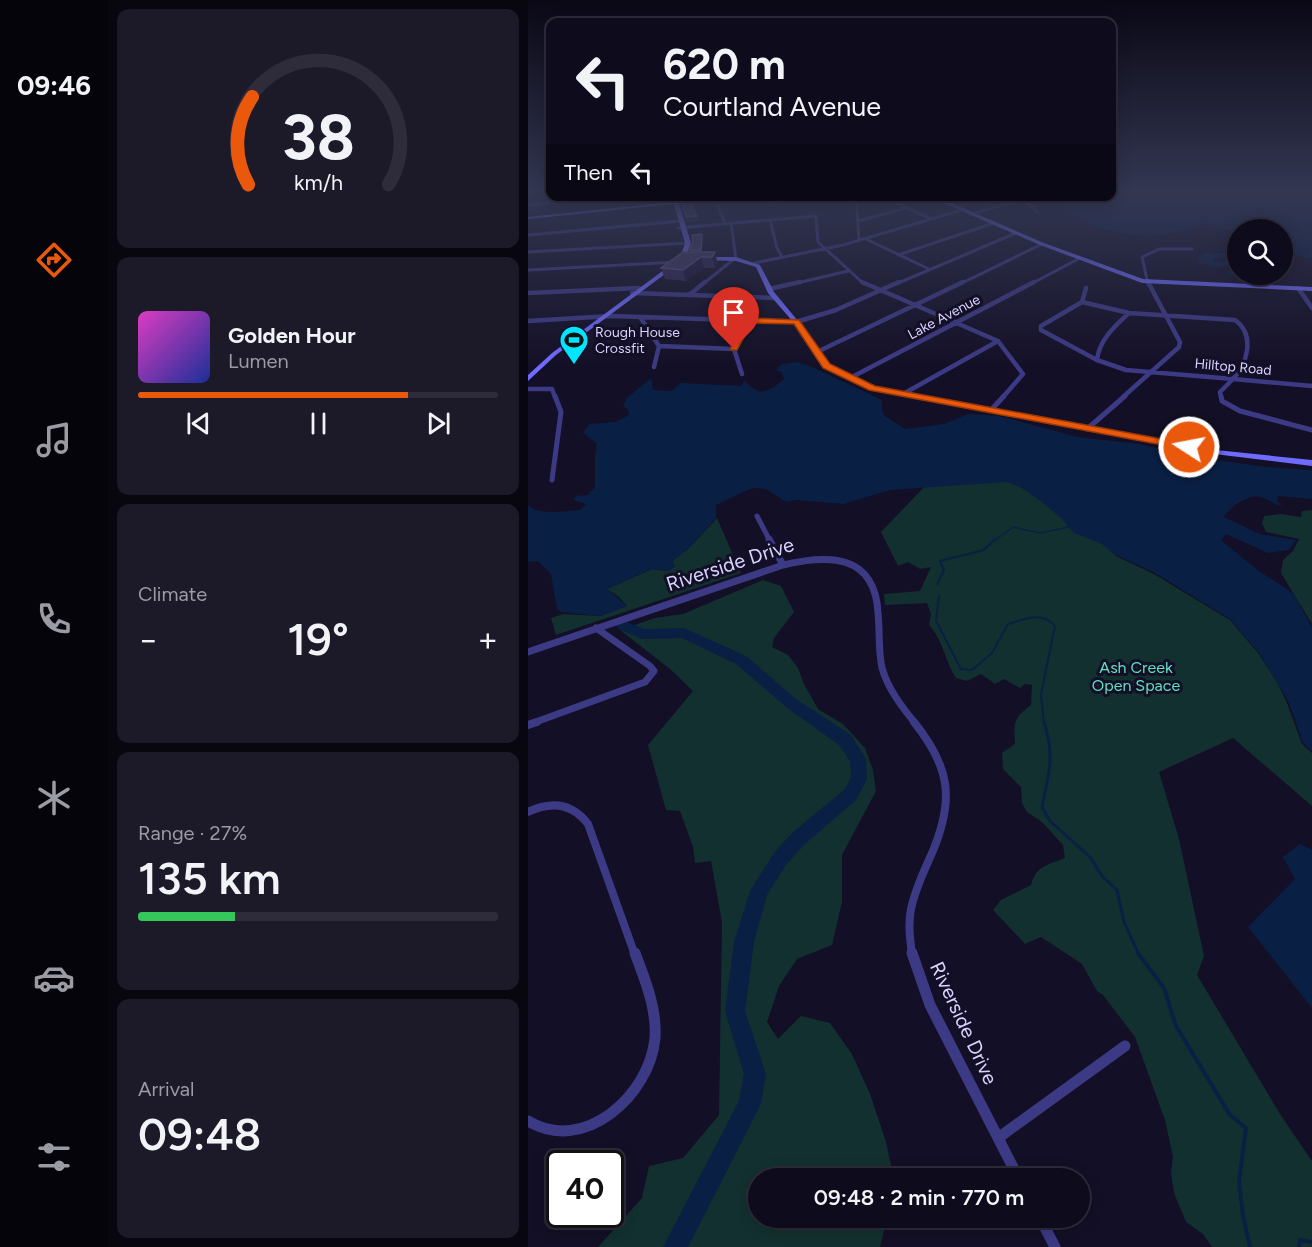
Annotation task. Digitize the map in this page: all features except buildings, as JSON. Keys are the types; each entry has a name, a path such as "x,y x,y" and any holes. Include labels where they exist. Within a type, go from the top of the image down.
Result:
{"street":[{"path":"528,376 551,353 680,261 683,251"},
{"path":"734,251 735,259"},
{"path":"779,251 782,257"},
{"path":"696,259 735,259 754,263 812,251"},
{"path":"826,251 863,284 998,341 1023,374 992,409"},
{"path":"891,251 928,269"},
{"path":"898,255 909,251"},
{"path":"528,321 602,316 796,322 836,310 972,251"},
{"path":"817,352 1027,251"},
{"path":"1062,251 1149,282 1312,289"},
{"path":"1087,429 1179,347 1180,342 1149,282 1142,259 1145,254 1153,251"},
{"name":"Lake Avenue","path":"850,378 1080,258"},
{"path":"689,295 735,259"},
{"path":"528,270 680,261"},
{"path":"754,263 760,268 775,298 796,322 826,366 873,388 1206,451 1312,463"},
{"path":"769,289 848,271"},
{"path":"1082,302 1086,288"},
{"path":"1298,288 1312,308"},
{"path":"528,293 638,291 775,298"},
{"path":"1152,373 1126,370 1097,360 1041,330 1041,326 1082,302 1129,313 1233,320 1240,323 1249,350 1245,364 1220,392 1219,397 1228,406 1312,430"},
{"path":"1097,360 1098,349 1107,335 1129,313"},
{"path":"640,317 658,346 654,367"},
{"path":"742,374 734,349 750,321"},
{"path":"903,394 998,341"},
{"path":"658,346 734,349"},
{"name":"Hilltop Road","path":"1152,373 1312,386"},
{"path":"528,389 552,389 561,412 552,480"},
{"path":"757,516 783,565"},
{"name":"Riverside Drive","path":"528,652 783,565 812,558 830,559 855,567 868,578 877,599 878,651 886,679 898,702 930,742 940,759 946,777 946,812 914,894 910,913 911,952 933,1010 1013,1168"},
{"path":"528,724 645,682 653,675 654,671 650,666 596,628"},
{"path":"528,812 547,805 568,806 575,808 588,824 651,999 654,1038 645,1075 629,1098 614,1112 591,1126 571,1131 555,1132 538,1129 528,1121"},
{"path":"998,1138 1125,1046"},
{"path":"1045,1228 1055,1247"}],"green space":[{"name":"Ash Creek Open Space","path":"1010,480 1098,537 1116,556 1154,574 1230,620 1258,653 1277,682 1302,744 1312,753 1312,806 1233,738 1159,772 1179,839 1204,956 1197,975 1280,1114 1312,1161 1312,1247 1212,1247 1203,1234 1186,1222 1174,1193 1171,1173 1173,1157 1165,1120 1135,1037 1103,995 1097,991 1082,964 1041,937 1025,944 993,910 1001,900 1031,885 1036,873 1040,870 1065,858 1063,845 1042,822 1027,812 1022,803 1021,787 1003,769 1002,753 1015,744 1014,731 1017,718 1031,705 1032,685 1025,684 1020,688 1004,679 995,684 981,674 967,681 956,678 938,637 929,625 931,614 927,603 885,605 884,594 920,591 931,567 920,569 908,562 898,566 881,532 926,485"},
{"path":"1312,510 1312,624 1281,573 1283,560 1293,551 1299,539 1266,532 1262,523 1264,516 1281,514 1301,517 1302,511"},
{"path":"717,518 741,573 556,635 551,618 563,614 600,616 627,606 607,589 652,569 668,571 675,566 672,561 688,549"},
{"path":"763,580 781,586 794,612 774,638 772,647 788,655 798,668 818,709 843,724 865,748 873,770 876,791 842,855 842,902 832,945 797,959 779,986 767,1022 778,1039 801,1016 830,1023 852,1054 870,1094 886,1142 892,1168 748,1168 748,1228 885,1228 880,1247 598,1247 615,1228 624,1228 624,1218 642,1198 649,1166 683,1158 719,1115 722,922 711,861 695,863 693,847 680,811 666,810 648,745 693,691 670,669 620,630 655,618 683,614"}],"water":[{"path":"1293,251 1312,251 1312,257 1305,258 1293,254"},
{"path":"1205,253 1227,253 1227,259 1216,257 1212,262 1227,261 1227,266 1215,267 1195,261 1199,260 1196,258"},
{"path":"797,362 882,400 882,410 885,416 905,429 944,424 968,414 999,416 1078,437 1139,444 1195,457 1266,467 1312,470 1312,499 1278,496 1277,501 1283,507 1261,497 1251,497 1235,505 1224,517 1260,534 1296,540 1289,550 1268,553 1226,534 1221,540 1256,569 1293,593 1312,627 1312,752 1303,743 1289,703 1277,682 1259,653 1230,619 1155,573 1114,554 1102,544 1074,533 1042,502 1022,488 1007,482 890,490 844,504 797,500 786,502 766,489 752,488 716,505 716,518 688,549 672,561 675,566 668,571 651,569 607,589 627,606 599,616 561,612 557,609 551,574 538,561 528,562 528,505 539,511 553,512 580,510 586,504 573,500 576,496 588,495 595,487 597,444 583,433 589,424 615,422 629,415 628,409 623,406 627,398 651,378 653,390 671,391 681,383 742,386 744,380 760,392 773,388 784,379 781,372 776,370 782,364"},
{"path":"1300,844 1312,850 1312,1008 1248,927 1295,879 1283,857"}],"waterway":[{"path":"994,541 1013,527 1040,533 1069,527"},
{"path":"937,584 944,570 940,561 984,550 995,539"},
{"path":"939,596 936,621 961,669 972,670 992,653 1008,624 1039,617 1050,621 1055,626 1041,694 1044,723"},
{"path":"623,625 643,634 684,633 741,660 791,703 845,740 858,759 859,779 850,795 799,838 780,859 759,891 744,942 735,1011 755,1074 750,1104 675,1247"},
{"path":"1044,722 1050,755 1049,774 1042,807 1050,821 1090,857 1102,876 1117,890 1124,922 1138,953"},
{"path":"1138,953 1164,988 1176,1026 1230,1115 1246,1128 1239,1182 1250,1247"},
{"path":"1299,1247 1300,1240 1312,1242"}],"place":[{"name":"Rough House Crossfit","path":"574,366"}],"route":[{"path":"734,349 750,321 796,322 826,366 873,388 1189,447"}]}
